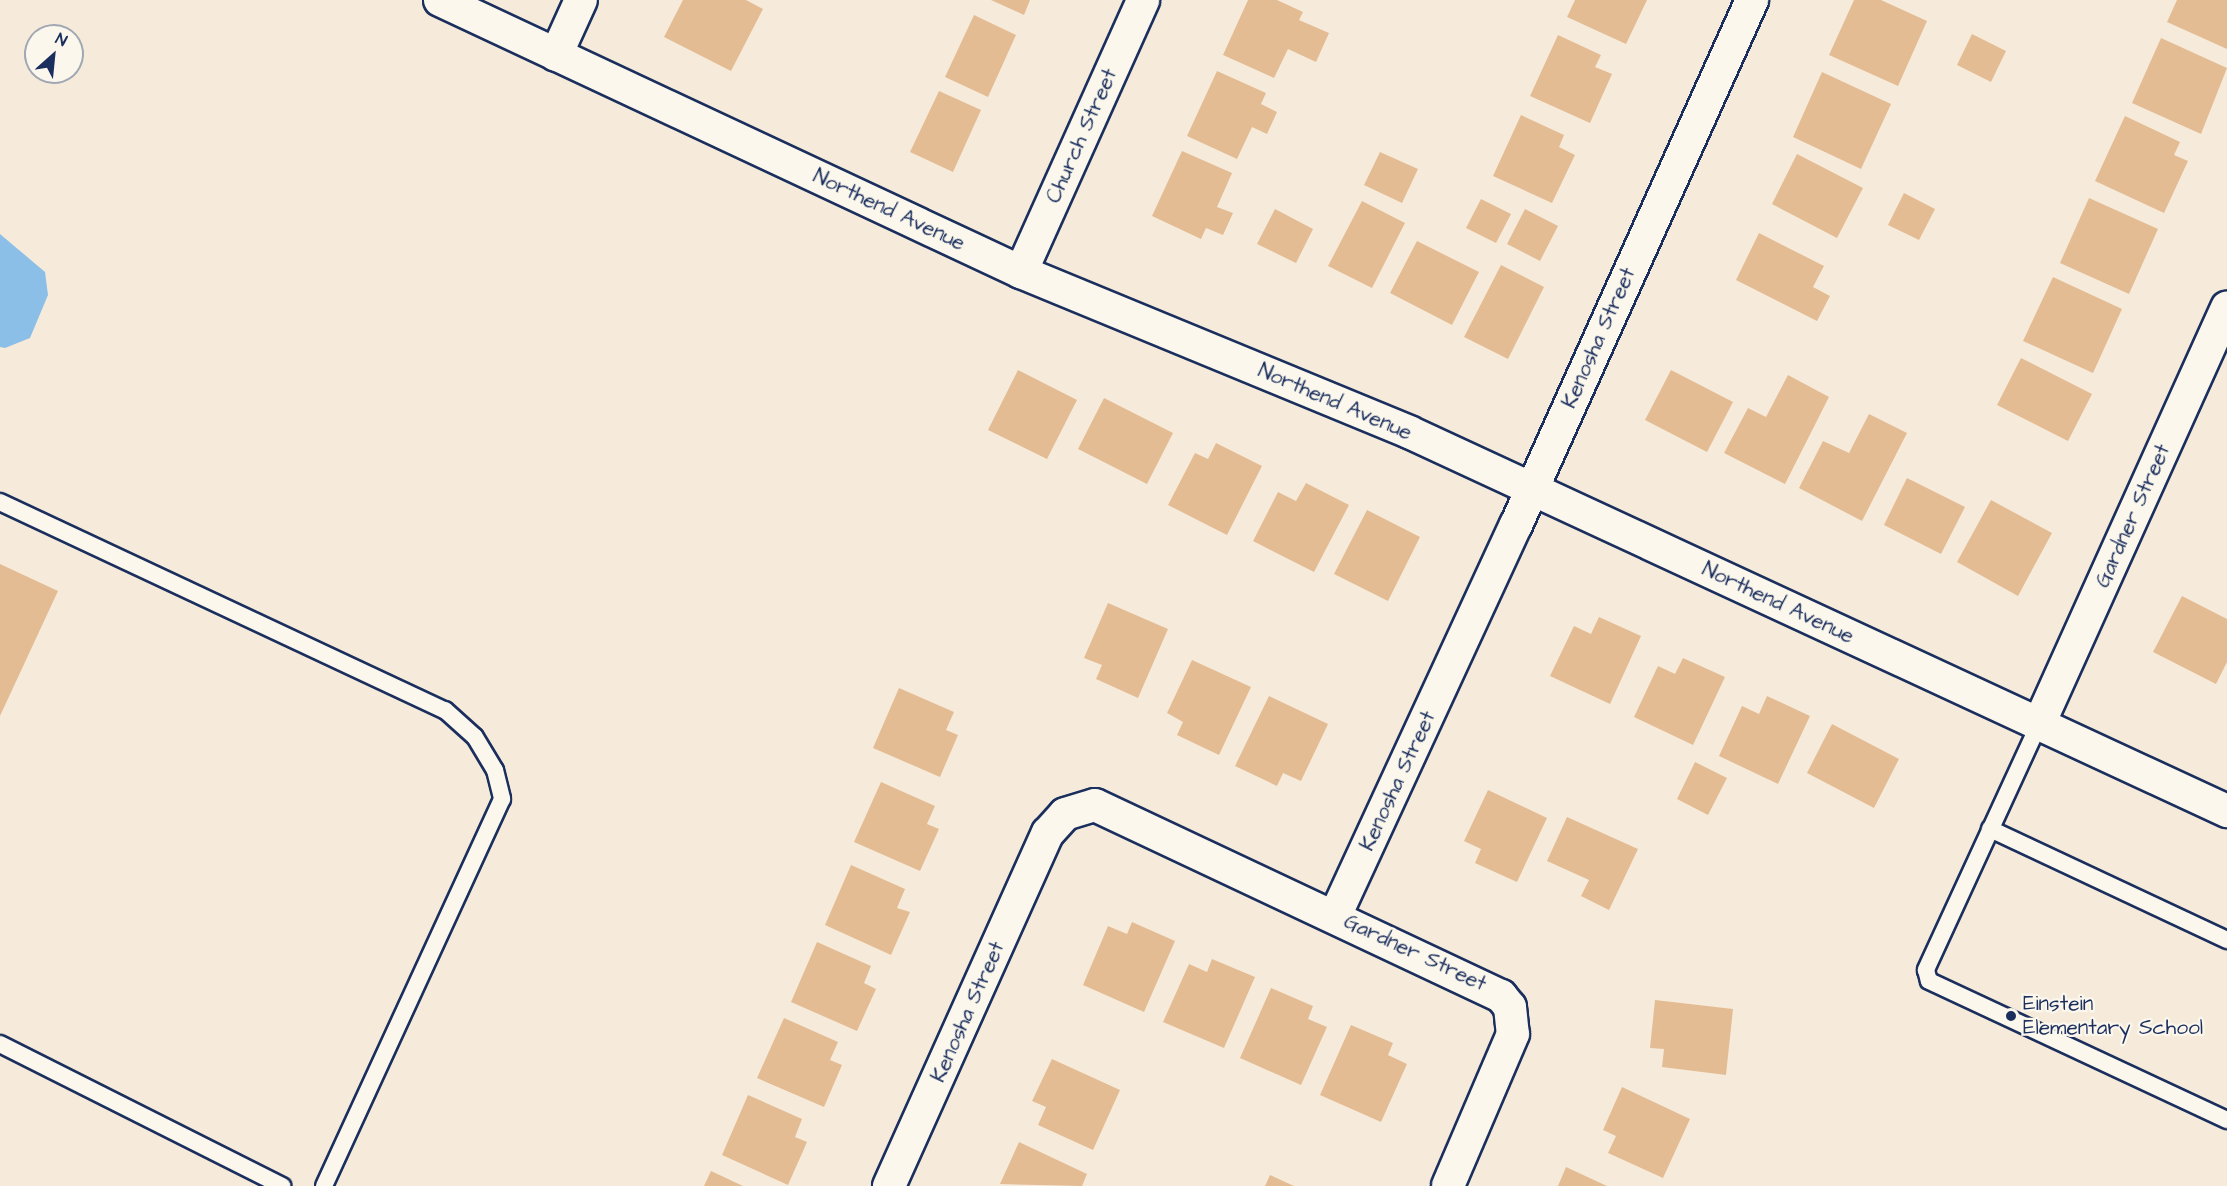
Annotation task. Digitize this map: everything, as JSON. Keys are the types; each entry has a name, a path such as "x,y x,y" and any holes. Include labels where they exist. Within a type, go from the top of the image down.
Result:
{"street":[{"name":"Northend Avenue","path":"440,0 1021,272 1326,396 2227,811"},
{"path":"556,55 581,0"},
{"name":"Church Street","path":"1021,272 1143,0"},
{"name":"Kenosha Street","path":"890,1186 1037,855 1048,833 1065,814 1095,805 1109,809 1335,915 1752,0"},
{"name":"Gardner Street","path":"2039,724 2227,308"},
{"name":"Gardner Street","path":"1335,915 1488,987 1510,1007 1514,1034 1508,1052 1448,1186"}],"lane":[{"path":"0,502 445,710 475,737 495,770 502,800 324,1186"},
{"path":"2039,724 1926,970 1929,981 2227,1120"},
{"path":"1990,829 2227,940"},
{"path":"0,1044 282,1186"}],"water":[{"path":"0,234 45,272 48,295 30,338 5,348 0,347"}],"building":[{"path":"683,0 746,0 763,9 731,71 664,37"},
{"path":"991,0 1030,0 1024,15"},
{"path":"1248,0 1277,0 1303,12 1299,20 1329,33 1316,62 1288,49 1274,78 1223,55"},
{"path":"1575,0 1647,0 1626,44 1567,17"},
{"path":"1854,0 1881,0 1927,21 1898,86 1829,55"},
{"path":"2177,0 2227,0 2227,49 2167,22"},
{"path":"974,15 1016,35 988,97 945,77"},
{"path":"1972,34 2006,51 1991,82 1957,65"},
{"path":"1558,35 1601,55 1595,67 1612,74 1590,123 1530,96"},
{"path":"2161,38 2227,68 2201,134 2132,103"},
{"path":"1217,71 1266,93 1261,104 1277,112 1267,134 1252,127 1237,159 1187,136"},
{"path":"1822,72 1891,104 1861,169 1793,137"},
{"path":"939,91 981,110 953,172 910,152"},
{"path":"1521,115 1564,135 1559,147 1575,155 1552,203 1493,176"},
{"path":"2125,116 2180,142 2174,155 2188,161 2164,213 2095,181"},
{"path":"1182,151 1232,173 1217,207 1233,213 1223,235 1206,228 1201,239 1152,216"},
{"path":"1380,152 1418,169 1402,203 1364,185"},
{"path":"1797,154 1863,188 1837,238 1772,204"},
{"path":"1904,193 1935,209 1919,240 1888,225"},
{"path":"2089,198 2158,229 2129,294 2060,263"},
{"path":"1481,199 1511,214 1496,243 1466,228"},
{"path":"1362,201 1405,223 1372,288 1328,266"},
{"path":"1275,209 1313,229 1296,263 1257,244"},
{"path":"1525,209 1558,226 1540,261 1507,244"},
{"path":"1759,233 1824,266 1813,287 1830,296 1817,321 1736,280"},
{"path":"1417,241 1479,272 1452,325 1390,293"},
{"path":"1501,265 1544,287 1508,359 1464,337"},
{"path":"2053,277 2122,309 2093,373 2023,341"},
{"path":"2021,358 2092,394 2068,441 1997,405"},
{"path":"1018,370 1077,400 1047,459 988,430"},
{"path":"1671,370 1733,402 1707,452 1645,420"},
{"path":"1788,375 1829,397 1785,484 1724,453 1748,408 1766,417"},
{"path":"1104,398 1173,433 1147,484 1078,449"},
{"path":"1869,414 1907,433 1862,521 1799,488 1823,441 1849,453"},
{"path":"1216,443 1262,466 1227,535 1168,505 1195,453 1208,459"},
{"path":"1907,478 1965,507 1941,554 1884,525"},
{"path":"1306,483 1349,505 1314,572 1253,541 1278,492 1296,501"},
{"path":"1991,500 2052,533 2018,596 1957,562"},
{"path":"1367,510 1420,537 1388,601 1334,574"},
{"path":"0,564 58,591 0,716"},
{"path":"2182,596 2227,619 2227,662 2216,684 2153,652"},
{"path":"1108,603 1168,629 1138,698 1096,679 1102,665 1084,658"},
{"path":"1599,617 1641,636 1610,704 1550,676 1574,626 1591,634"},
{"path":"1683,658 1725,677 1693,745 1634,717 1658,666 1675,674"},
{"path":"1192,660 1251,687 1219,755 1177,735 1183,722 1167,713"},
{"path":"899,688 954,712 946,730 958,735 940,777 873,748"},
{"path":"1269,696 1328,724 1301,781 1283,773 1277,786 1235,766"},
{"path":"1767,696 1810,716 1778,784 1719,756 1742,706 1759,714"},
{"path":"1832,724 1899,759 1874,808 1807,773"},
{"path":"1695,762 1727,778 1708,815 1677,799"},
{"path":"881,782 935,806 927,824 939,829 920,871 854,842"},
{"path":"1488,790 1547,818 1517,882 1475,863 1481,849 1464,841"},
{"path":"1567,817 1638,849 1609,910 1581,896 1589,880 1547,861"},
{"path":"851,865 905,889 897,908 910,912 891,955 825,925"},
{"path":"1132,922 1175,941 1144,1012 1083,985 1108,926 1127,934"},
{"path":"817,942 871,966 864,983 876,989 857,1031 791,1002"},
{"path":"1212,959 1255,977 1224,1048 1163,1022 1189,964 1207,972"},
{"path":"1271,988 1313,1006 1308,1019 1327,1027 1301,1085 1240,1058"},
{"path":"1655,1000 1733,1009 1726,1075 1662,1067 1664,1049 1650,1048"},
{"path":"784,1018 838,1042 830,1060 842,1065 824,1107 757,1078"},
{"path":"1351,1025 1393,1043 1388,1055 1407,1064 1381,1122 1320,1095"},
{"path":"1052,1059 1120,1090 1093,1150 1038,1125 1046,1107 1032,1101"},
{"path":"1622,1087 1690,1119 1663,1178 1608,1153 1616,1136 1603,1130"},
{"path":"748,1095 802,1119 795,1137 807,1142 788,1185 722,1155"},
{"path":"1019,1142 1087,1174 1082,1186 1000,1184"},
{"path":"1566,1167 1607,1186 1558,1186"},
{"path":"711,1171 743,1186 704,1186"},
{"path":"1270,1175 1294,1186 1265,1186"}],"place":[{"name":"Einstein Elementary School","path":"2011,1016"}]}
